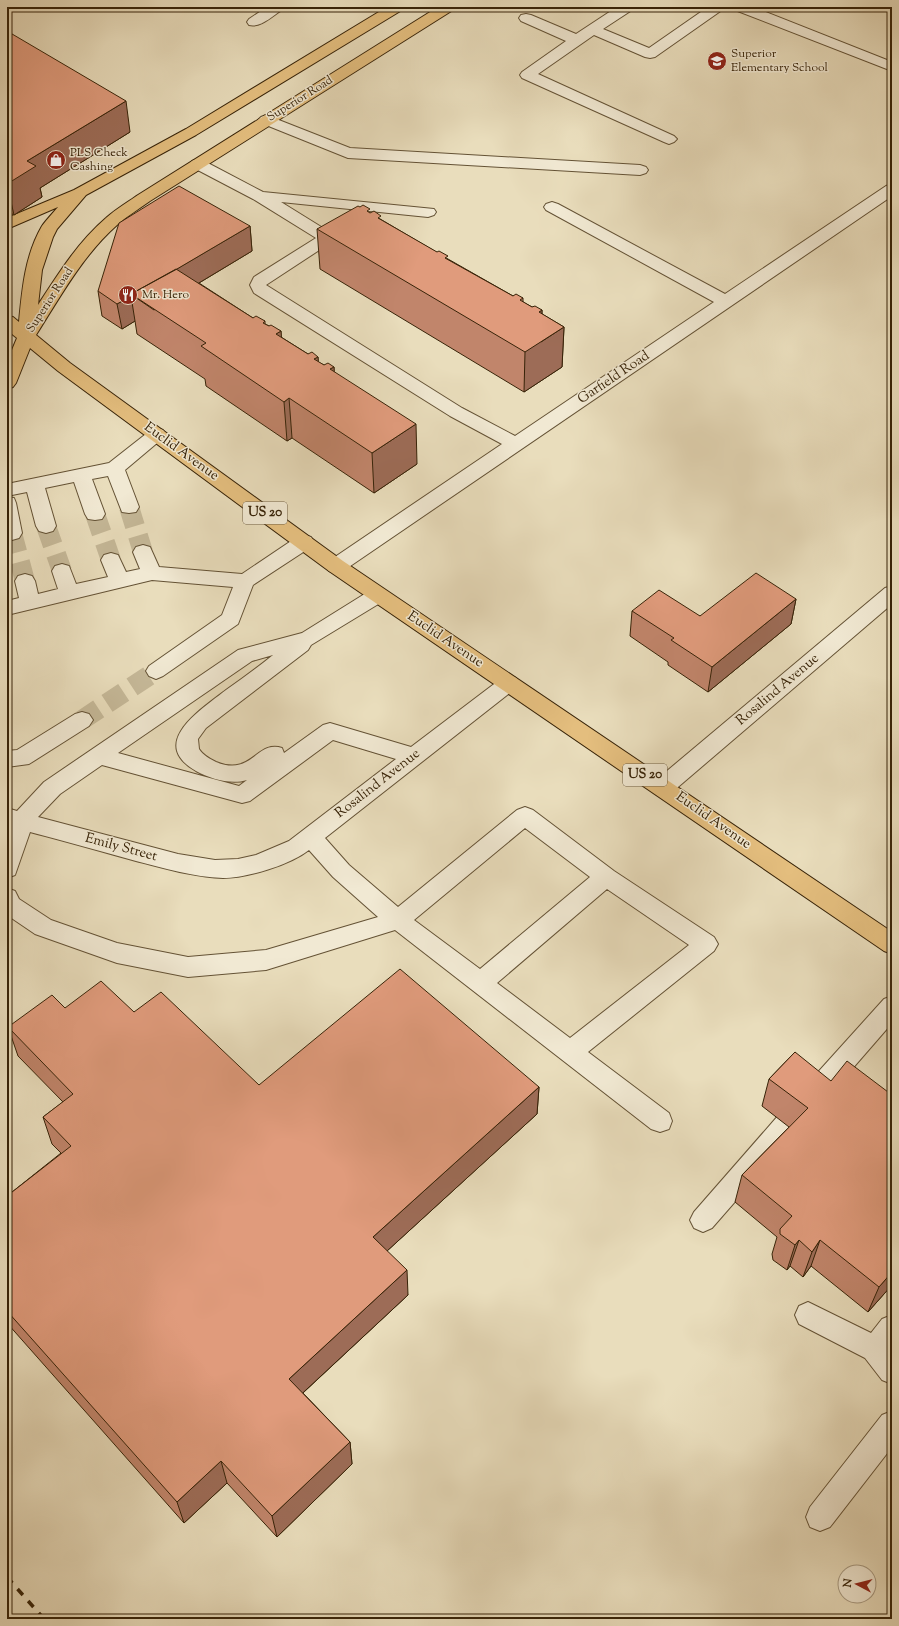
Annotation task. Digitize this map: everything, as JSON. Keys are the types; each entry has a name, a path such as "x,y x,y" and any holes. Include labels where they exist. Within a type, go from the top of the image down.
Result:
{"main road":[{"name":"Superior Road","path":"26,337 34,270 45,237 50,227 80,192 191,132 397,7"},
{"name":"Superior Road","path":"26,337 65,275 88,244 112,221 144,198 266,120 448,7"},
{"path":"7,224 80,192"},
{"name":"Euclid Avenue","path":"7,321 64,367 336,566 892,944"},
{"path":"7,383 26,337"}],"street":[{"path":"254,22 277,7"},
{"path":"626,7 526,75 669,139"},
{"path":"593,30 650,54 717,7"},
{"path":"740,7 892,66"},
{"path":"538,11 526,18 577,40"},
{"path":"266,120 348,153 640,170"},
{"path":"198,164 259,196 326,238 260,281 258,285 260,289 456,412 516,444"},
{"name":"Garfield Road","path":"336,566 892,189"},
{"path":"259,196 428,212"},
{"path":"552,207 726,302"},
{"path":"7,490 115,468 157,434"},
{"path":"115,468 129,507"},
{"path":"81,475 95,514"},
{"path":"35,485 46,526"},
{"path":"7,503 12,533"},
{"path":"156,671 231,618 245,581 304,542"},
{"path":"143,552 152,573"},
{"path":"111,560 119,581"},
{"path":"62,571 69,594"},
{"path":"7,608 152,573 245,581"},
{"path":"25,581 30,603"},
{"name":"Rosalind Avenue","path":"663,787 892,593"},
{"path":"378,595 308,639 199,722 189,734 187,746 192,756 207,767 220,773 238,774 252,769 314,726 414,756"},
{"path":"7,869 14,819 52,788 245,655 308,639"},
{"name":"Rosalind Avenue","path":"237,868 270,860 297,847 509,683"},
{"path":"7,759 21,758 82,720"},
{"path":"99,756 242,795 330,731"},
{"path":"7,896 8,904 44,927 117,953 188,967 266,960 398,920 525,816 606,877 706,944 570,1052"},
{"name":"Emily Street","path":"14,819 178,863 206,868 237,868"},
{"path":"310,836 341,871 398,920 660,1121"},
{"path":"480,983 606,877"},
{"path":"810,1099 892,1006"},
{"path":"703,1220 786,1125"},
{"path":"808,1315 874,1349 892,1371"},
{"path":"874,1349 892,1328"},
{"path":"820,1517 892,1425"}],"building":[{"path":"7,31 126,101 27,161 36,166 7,184"},
{"path":"179,186 250,226 131,294 131,296 117,304 98,291 119,223"},
{"path":"363,205 370,209 367,211 370,213 374,211 381,216 378,218 437,252 439,251 448,256 445,258 513,296 516,294 523,298 520,300 532,307 535,306 542,310 539,312 564,327 525,352 317,229 358,206 360,207"},
{"path":"176,269 253,318 256,316 265,321 263,323 269,326 271,325 281,331 276,334 308,354 312,352 318,357 314,359 324,365 328,363 334,367 330,369 416,424 372,453 289,398 284,402 201,346 206,343 131,294"},
{"path":"756,573 796,599 712,667 671,640 674,638 632,611 659,590 700,616"},
{"path":"400,969 539,1087 373,1237 407,1270 289,1379 350,1442 272,1516 221,1461 177,1502 7,1311 7,1196 71,1146 43,1117 73,1094 8,1027 52,995 65,1008 101,981 134,1012 161,992 259,1085"},
{"path":"795,1052 831,1081 847,1061 892,1095 892,1272 879,1287 820,1240 812,1252 799,1240 795,1245 780,1234 780,1229 792,1216 742,1175 808,1108 769,1079"}],"tunnel":[{"path":"129,507 143,552"},
{"path":"95,514 111,560"},
{"path":"46,526 62,571"},
{"path":"12,533 25,581"},
{"path":"82,720 156,671"}],"railway":[{"path":"7,1577 44,1619"}],"place":[{"name":"Superior Elementary School","path":"717,61"},
{"name":"PLS Check Cashing","path":"56,160"},
{"name":"Mr. Hero","path":"128,295"}]}
